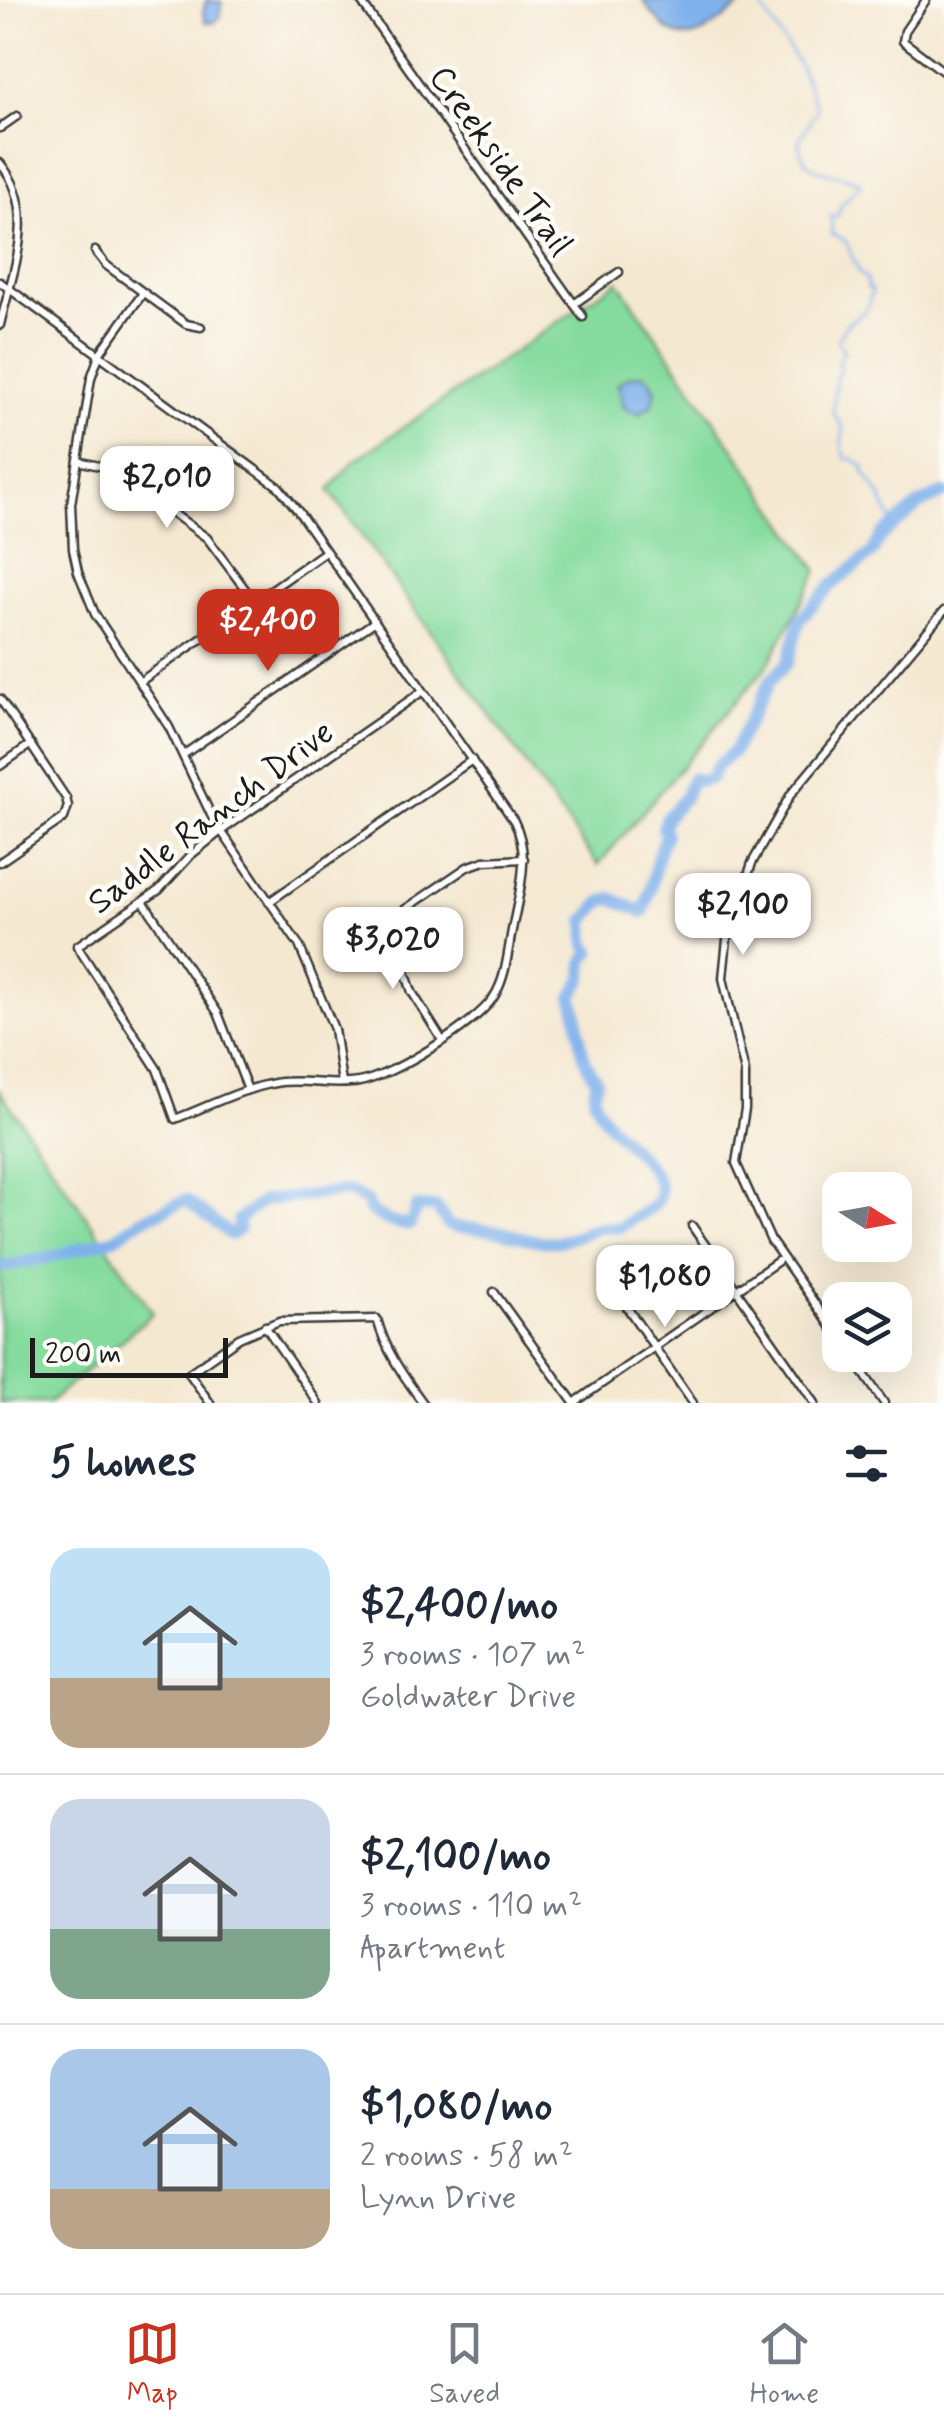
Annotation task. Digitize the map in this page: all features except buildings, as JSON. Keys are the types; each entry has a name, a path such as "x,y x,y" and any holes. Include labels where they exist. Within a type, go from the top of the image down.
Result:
{"street":[{"name":"Creekside Trail","path":"360,0 574,304 618,272"},
{"path":"926,0 905,31 903,41 944,72"},
{"path":"0,128 17,116"},
{"path":"0,162 12,177 22,206 22,227 0,325"},
{"path":"94,252 186,324 201,326"},
{"path":"0,282 279,487 522,836 524,859 500,986 479,1016 371,1080 278,1082 248,1090 213,1003 143,901"},
{"path":"144,293 100,354 91,378 71,527 78,572 95,614 183,755 221,831 310,968 334,1029 342,1083"},
{"path":"574,304 583,317"},
{"path":"78,461 112,469 208,538 254,601"},
{"path":"140,681 325,552"},
{"path":"822,1314 771,1240 736,1163 745,1109 746,1072 724,978 727,939 752,863 791,794 944,611"},
{"path":"183,755 374,622"},
{"name":"Saddle Ranch Drive","path":"248,1090 175,1120 156,1069 77,946 170,880 191,855 221,831 422,690"},
{"path":"0,699 68,806 64,818 0,862"},
{"path":"0,766 31,744"},
{"path":"269,902 472,760"},
{"path":"442,1040 412,992 388,922 468,867 484,861 524,859"},
{"path":"692,1226 815,1403"},
{"path":"494,1292 574,1403 778,1261"},
{"path":"606,1278 693,1403"},
{"path":"210,1403 189,1373 239,1338 279,1321 377,1319 393,1362 423,1403"},
{"path":"264,1326 318,1403"},
{"path":"863,1372 884,1403"}],"green space":[{"path":"618,281 818,571 767,666 598,865 329,490 354,461"},
{"path":"0,1091 153,1313 49,1403 0,1403"}],"water":[{"path":"206,0 222,2 220,17 214,23 206,22"},
{"path":"643,0 748,0 705,32 681,36 657,19"},
{"path":"641,374 649,378 656,390 652,406 641,411 641,415 624,408 618,384"}],"waterway":[{"path":"757,0 800,66 817,109 799,141 801,153 813,167 861,183 841,205 837,217 831,216 832,234 845,240 872,291 867,309 846,325 837,341 844,350 837,364 841,367 833,412 844,429 841,443 846,459 865,467 863,470 894,526"},
{"path":"0,1267 115,1238 141,1220 186,1200 231,1235 239,1229 238,1220 263,1201 348,1191 367,1202 369,1210 394,1223 410,1225 417,1207 436,1207 449,1226 551,1242 601,1228 620,1228 651,1207 658,1200 660,1187 655,1175 598,1109 594,1094 597,1081 582,1049 572,997 591,951 586,946 585,921 600,903 611,898 643,912 666,835 665,819 684,798 692,778 712,778 715,768 734,751 770,681 788,662 800,619 832,585 872,553 881,536 920,504 944,493"}]}
